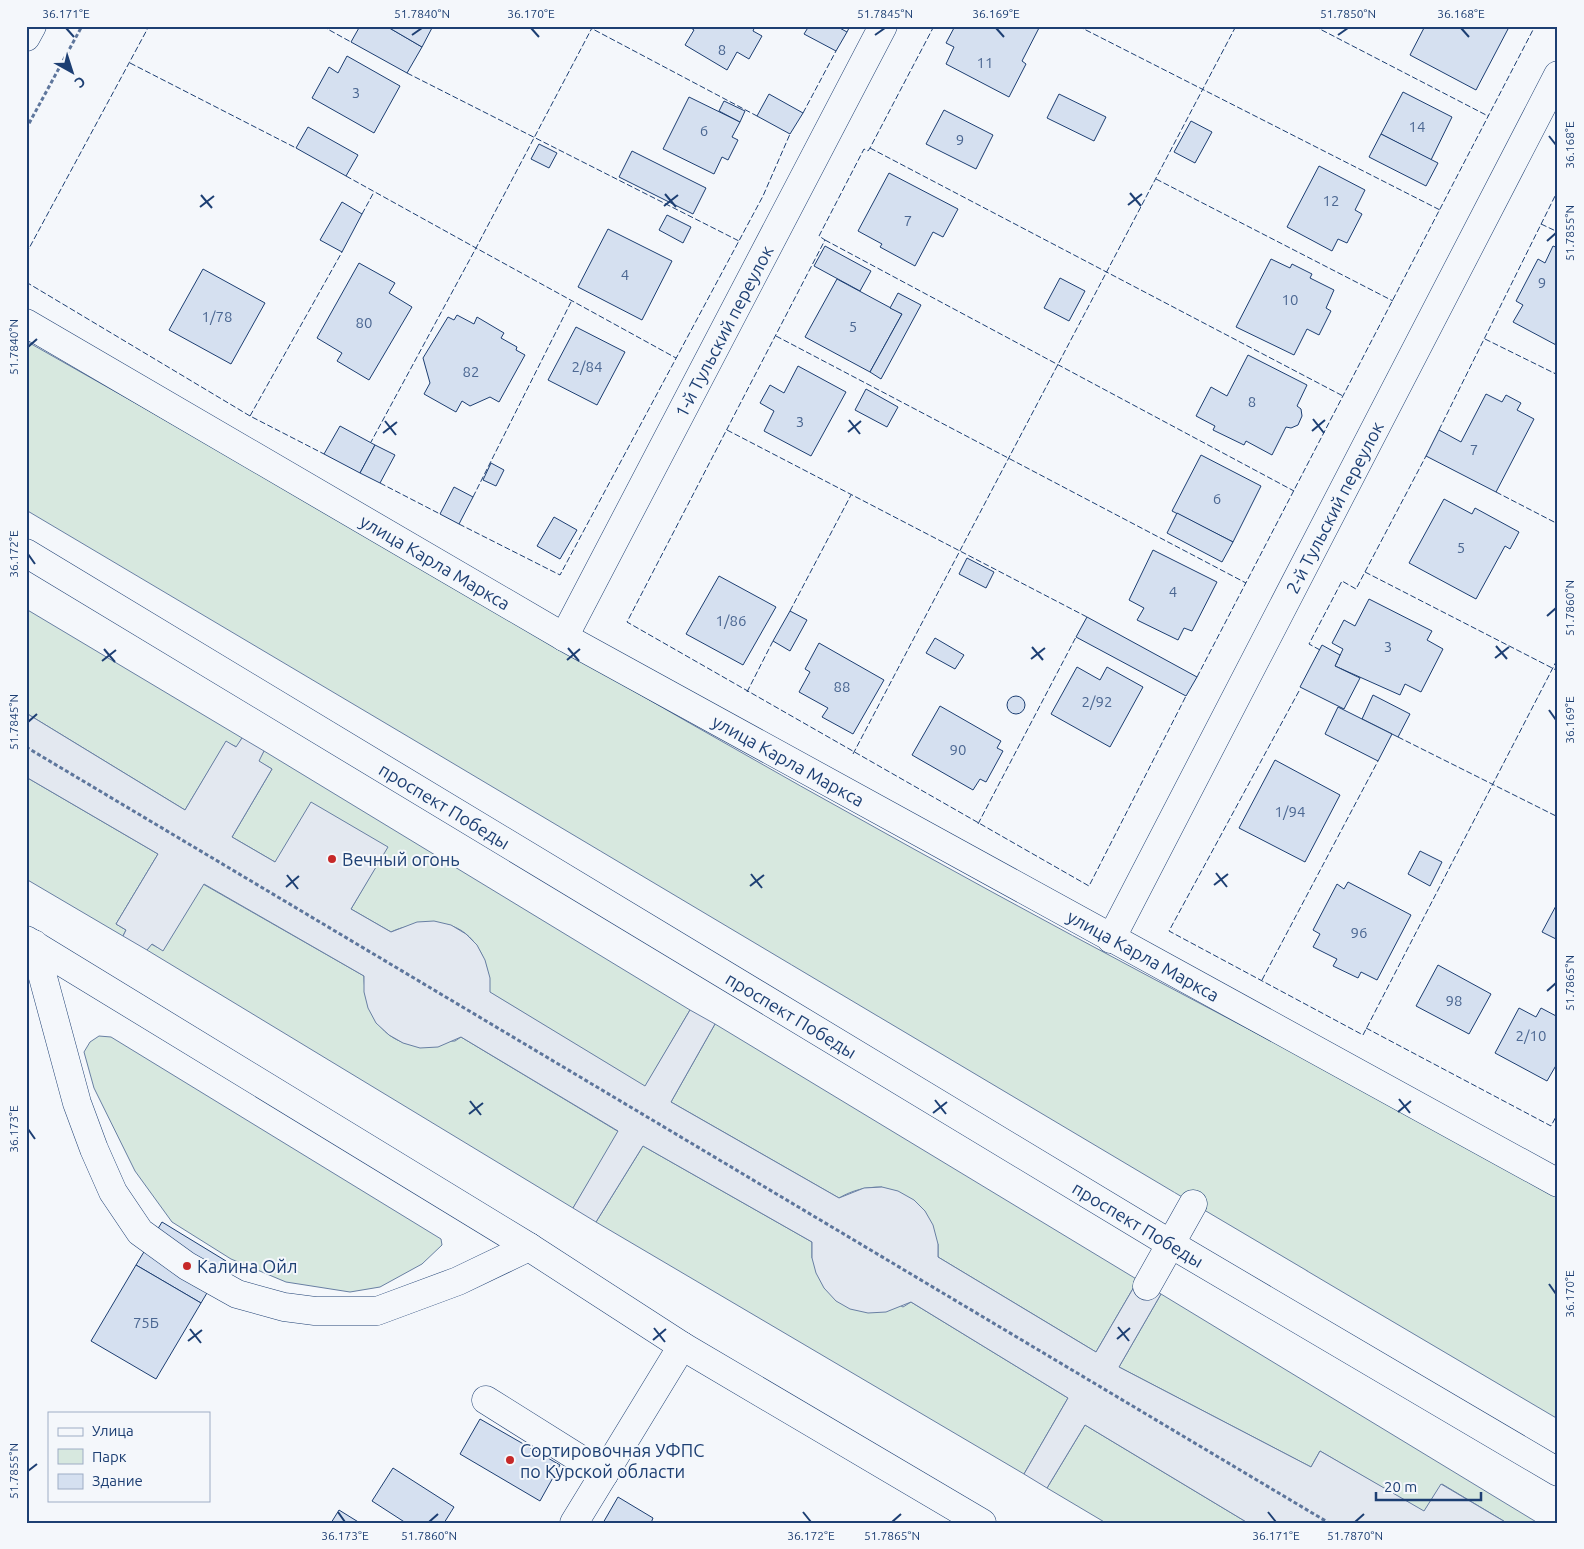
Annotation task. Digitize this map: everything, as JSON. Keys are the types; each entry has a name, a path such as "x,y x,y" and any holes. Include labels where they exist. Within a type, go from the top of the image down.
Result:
{"street":[{"path":"26,38 32,26"},
{"name":"1-й Тульский переулок","path":"564,637 883,26"},
{"name":"2-й Тульский переулок","path":"1112,939 1558,75"},
{"name":"улица Карла Маркса","path":"26,322 564,637 1558,1183"},
{"name":"проспект Победы","path":"26,553 1170,1243 1558,1472"},
{"path":"30,942 529,1247 682,1346 982,1523"},
{"path":"30,942 77,1103 94,1150 113,1192 140,1232 187,1266 237,1294 284,1307 315,1311 377,1311 458,1281 529,1247"},
{"path":"1147,1286 1193,1204"},
{"path":"574,1523 682,1346"},
{"path":"486,1400 604,1474"}],"path":[{"path":"26,129 82,26"},
{"path":"26,747 1329,1523"}],"green space":[{"path":"26,341 690,723 912,848 1153,979 1558,1191 1558,1419 26,510"},
{"path":"26,609 242,738 237,747 226,742 185,810 26,713"},
{"path":"264,751 690,1010 645,1087 489,992 488,972 481,953 476,944 461,930 449,925 442,925 408,927 391,932 351,909 387,847 275,862 232,837 272,769 258,761"},
{"path":"26,777 158,854 116,924 126,930 123,936 26,879"},
{"path":"203,884 364,976 366,996 373,1015 378,1024 393,1037 402,1042 413,1044 455,1041 461,1037 619,1132 573,1208 147,950 151,944 163,950"},
{"path":"715,1024 1138,1280 1096,1352 938,1257 938,1244 882,1187 859,1190 839,1198 671,1102"},
{"path":"99,1036 111,1037 441,1239 442,1245 422,1264 380,1287 350,1292 286,1282 231,1259 172,1222 135,1171 94,1088 84,1052 90,1042"},
{"path":"643,1146 812,1242 812,1258 903,1307 911,1302 1068,1398 1024,1474 596,1222"},
{"path":"1161,1294 1538,1523 1507,1523 1442,1484 1424,1512 1320,1451 1311,1467 1119,1367"},
{"path":"1085,1425 1248,1523 1106,1523 1047,1488"}],"shaded area":[{"path":"26,713 185,810 226,741 236,747 242,738 264,751 259,761 272,769 232,837 275,862 311,802 388,847 351,909 391,932 417,922 434,921 451,925 466,934 477,945 485,960 490,978 490,992 645,1086 690,1010 715,1024 671,1102 839,1198 864,1188 882,1187 898,1191 914,1200 925,1211 933,1225 938,1244 938,1257 1096,1352 1138,1280 1161,1294 1119,1367 1311,1467 1320,1451 1424,1511 1441,1484 1507,1523 1248,1523 1085,1425 1047,1488 1024,1474 1068,1398 911,1302 886,1312 868,1313 850,1309 836,1301 824,1288 816,1273 812,1258 812,1242 643,1146 596,1222 573,1208 618,1131 461,1037 438,1047 420,1048 403,1043 389,1035 376,1023 368,1008 364,992 364,976 204,884 163,951 152,944 147,950 123,936 126,930 116,924 158,854 26,777"}],"building":[{"path":"360,26 386,26 422,47 407,73 351,42"},
{"path":"386,26 433,26 422,47"},
{"path":"688,26 755,26 753,31 762,36 749,59 737,52 727,70 685,45 694,30"},
{"path":"809,26 836,26 847,32 836,51 804,34"},
{"path":"955,26 1040,26 1022,61 1026,64 1009,97 946,64 954,47 946,43"},
{"path":"1425,26 1504,26 1508,29 1476,90 1410,55"},
{"path":"347,56 400,86 374,133 312,98 329,67 338,73"},
{"path":"1403,92 1452,117 1431,160 1381,134"},
{"path":"769,94 803,113 790,134 757,116"},
{"path":"1059,94 1106,117 1094,141 1047,118"},
{"path":"689,97 740,122 732,137 738,140 728,160 722,157 714,174 663,149"},
{"path":"724,101 745,111 740,122 719,111"},
{"path":"944,110 993,135 976,169 926,144"},
{"path":"1191,121 1212,132 1195,163 1174,152"},
{"path":"308,127 358,155 346,176 296,148"},
{"path":"1381,134 1438,163 1426,186 1369,157"},
{"path":"539,144 557,153 549,168 531,159"},
{"path":"632,151 706,188 693,214 619,177"},
{"path":"1319,166 1365,190 1355,210 1362,214 1347,243 1338,239 1332,251 1287,227"},
{"path":"889,173 958,209 943,237 933,232 915,266 880,247 882,244 858,231"},
{"path":"342,202 362,214 342,252 320,240"},
{"path":"667,215 691,227 683,243 659,230"},
{"path":"608,229 672,261 642,320 578,287"},
{"path":"825,246 871,271 860,291 814,266"},
{"path":"1553,246 1558,248 1558,346 1513,322 1523,305 1516,301 1538,259 1545,263"},
{"path":"1271,259 1290,268 1292,264 1312,274 1310,278 1334,290 1326,308 1331,311 1319,335 1307,329 1294,355 1236,327"},
{"path":"359,263 395,283 389,293 412,307 369,380 337,361 342,353 317,338"},
{"path":"203,269 265,303 231,364 169,330"},
{"path":"1060,278 1085,291 1069,321 1044,308"},
{"path":"837,279 902,314 870,372 805,337"},
{"path":"898,293 921,305 881,379 870,372 902,314 890,308"},
{"path":"457,315 474,324 477,317 504,333 501,338 517,347 516,350 525,355 499,402 490,397 470,406 462,401 456,412 424,394 430,383 423,358 448,317 454,320"},
{"path":"576,327 625,352 597,405 548,380"},
{"path":"1248,355 1307,385 1297,406 1301,409 1302,416 1298,425 1291,428 1286,427 1272,455 1246,441 1244,445 1213,430 1215,426 1196,416 1211,387 1227,396"},
{"path":"798,366 846,392 811,456 764,431 774,411 760,403 770,385 784,393"},
{"path":"866,389 898,407 887,427 855,410"},
{"path":"1486,394 1502,402 1506,395 1521,403 1517,410 1534,419 1496,492 1426,456 1439,430 1461,442"},
{"path":"340,426 375,445 360,473 324,454"},
{"path":"375,445 395,455 380,483 360,473"},
{"path":"1201,455 1261,486 1233,542 1172,511"},
{"path":"491,463 504,470 496,486 483,480"},
{"path":"454,487 473,497 459,524 440,514"},
{"path":"1444,499 1472,514 1475,508 1519,532 1510,549 1505,546 1476,599 1409,563"},
{"path":"1177,513 1233,542 1222,562 1167,533"},
{"path":"554,517 577,530 560,559 537,546"},
{"path":"1153,550 1217,582 1192,631 1184,628 1178,640 1137,620 1144,608 1129,600"},
{"path":"967,558 994,572 986,588 959,574"},
{"path":"719,576 776,607 743,665 686,634"},
{"path":"1369,599 1432,631 1427,640 1443,649 1421,692 1405,684 1400,695 1335,666 1343,649 1332,643 1344,620 1355,626"},
{"path":"790,611 807,620 790,651 773,641"},
{"path":"1087,617 1197,677 1186,696 1076,637"},
{"path":"935,638 964,655 955,669 926,653"},
{"path":"819,643 884,680 853,734 822,717 828,708 799,692 810,672 805,669"},
{"path":"1322,645 1340,655 1335,666 1360,678 1344,709 1300,687"},
{"path":"1077,667 1100,680 1107,667 1143,687 1110,747 1051,714"},
{"path":"1373,695 1410,714 1398,737 1362,719"},
{"path":"1016,696 1022,699 1025,705 1022,711 1016,714 1010,711 1007,705 1010,699"},
{"path":"940,706 1001,741 997,748 1003,751 986,782 980,779 973,790 912,755"},
{"path":"1338,707 1392,734 1378,761 1325,734"},
{"path":"1275,760 1340,795 1305,862 1239,828"},
{"path":"1420,851 1442,862 1430,886 1408,874"},
{"path":"1348,882 1411,915 1377,980 1361,972 1358,978 1333,966 1337,959 1313,947 1320,934 1313,930 1337,884 1344,889"},
{"path":"1558,902 1558,940 1542,932"},
{"path":"1438,965 1491,994 1469,1034 1416,1006"},
{"path":"1519,1008 1536,1017 1541,1008 1558,1017 1558,1062 1547,1081 1495,1053"},
{"path":"162,1222 226,1261 201,1303 136,1265"},
{"path":"136,1265 201,1303 156,1379 91,1341"},
{"name":"Сортировочная УФПС по Курской области","path":"480,1419 560,1465 540,1501 460,1454"},
{"path":"393,1468 454,1507 444,1523 406,1523 372,1501"},
{"path":"618,1497 653,1518 651,1523 603,1523"},
{"path":"339,1510 360,1523 331,1523"}],"fence":[{"path":"26,254 149,26"},
{"path":"322,26 351,42"},
{"path":"587,26 757,116"},
{"path":"593,26 476,248 676,358"},
{"path":"847,32 850,26"},
{"path":"934,26 870,148 868,151 864,149 819,236 825,240 627,622 1089,886 1186,696"},
{"path":"1078,26 1440,210"},
{"path":"853,754 1236,26"},
{"path":"1314,26 1488,116"},
{"path":"1197,677 1535,26"},
{"path":"803,113 836,51"},
{"path":"130,63 296,148"},
{"path":"407,73 739,241"},
{"path":"459,524 560,575 763,196 790,134"},
{"path":"870,148 1343,396"},
{"path":"346,176 476,248 371,442"},
{"path":"1156,179 1393,301"},
{"path":"1439,430 1558,190"},
{"path":"362,214 374,192"},
{"path":"1541,224 1558,232"},
{"path":"825,240 1294,491"},
{"path":"250,416 342,252"},
{"path":"26,282 250,416 324,454"},
{"path":"473,497 572,300"},
{"path":"776,336 1246,583"},
{"path":"1485,339 1558,375"},
{"path":"727,430 1087,617"},
{"path":"1320,650 1309,644 1342,581 1356,589 1426,456"},
{"path":"380,483 440,514"},
{"path":"1496,492 1558,524"},
{"path":"790,611 851,495"},
{"path":"1365,572 1558,671"},
{"path":"978,824 1076,637"},
{"path":"747,692 773,641"},
{"path":"1299,691 1169,931 1363,1035 1558,658"},
{"path":"1398,737 1558,817"},
{"path":"1262,980 1378,761"},
{"path":"1366,1028 1551,1126 1558,1113"}],"place":[{"name":"Вечный огонь","path":"332,859"},
{"name":"Калина Ойл","path":"187,1266"},
{"name":"Сортировочная УФПС по Курской области","path":"510,1460"}]}
